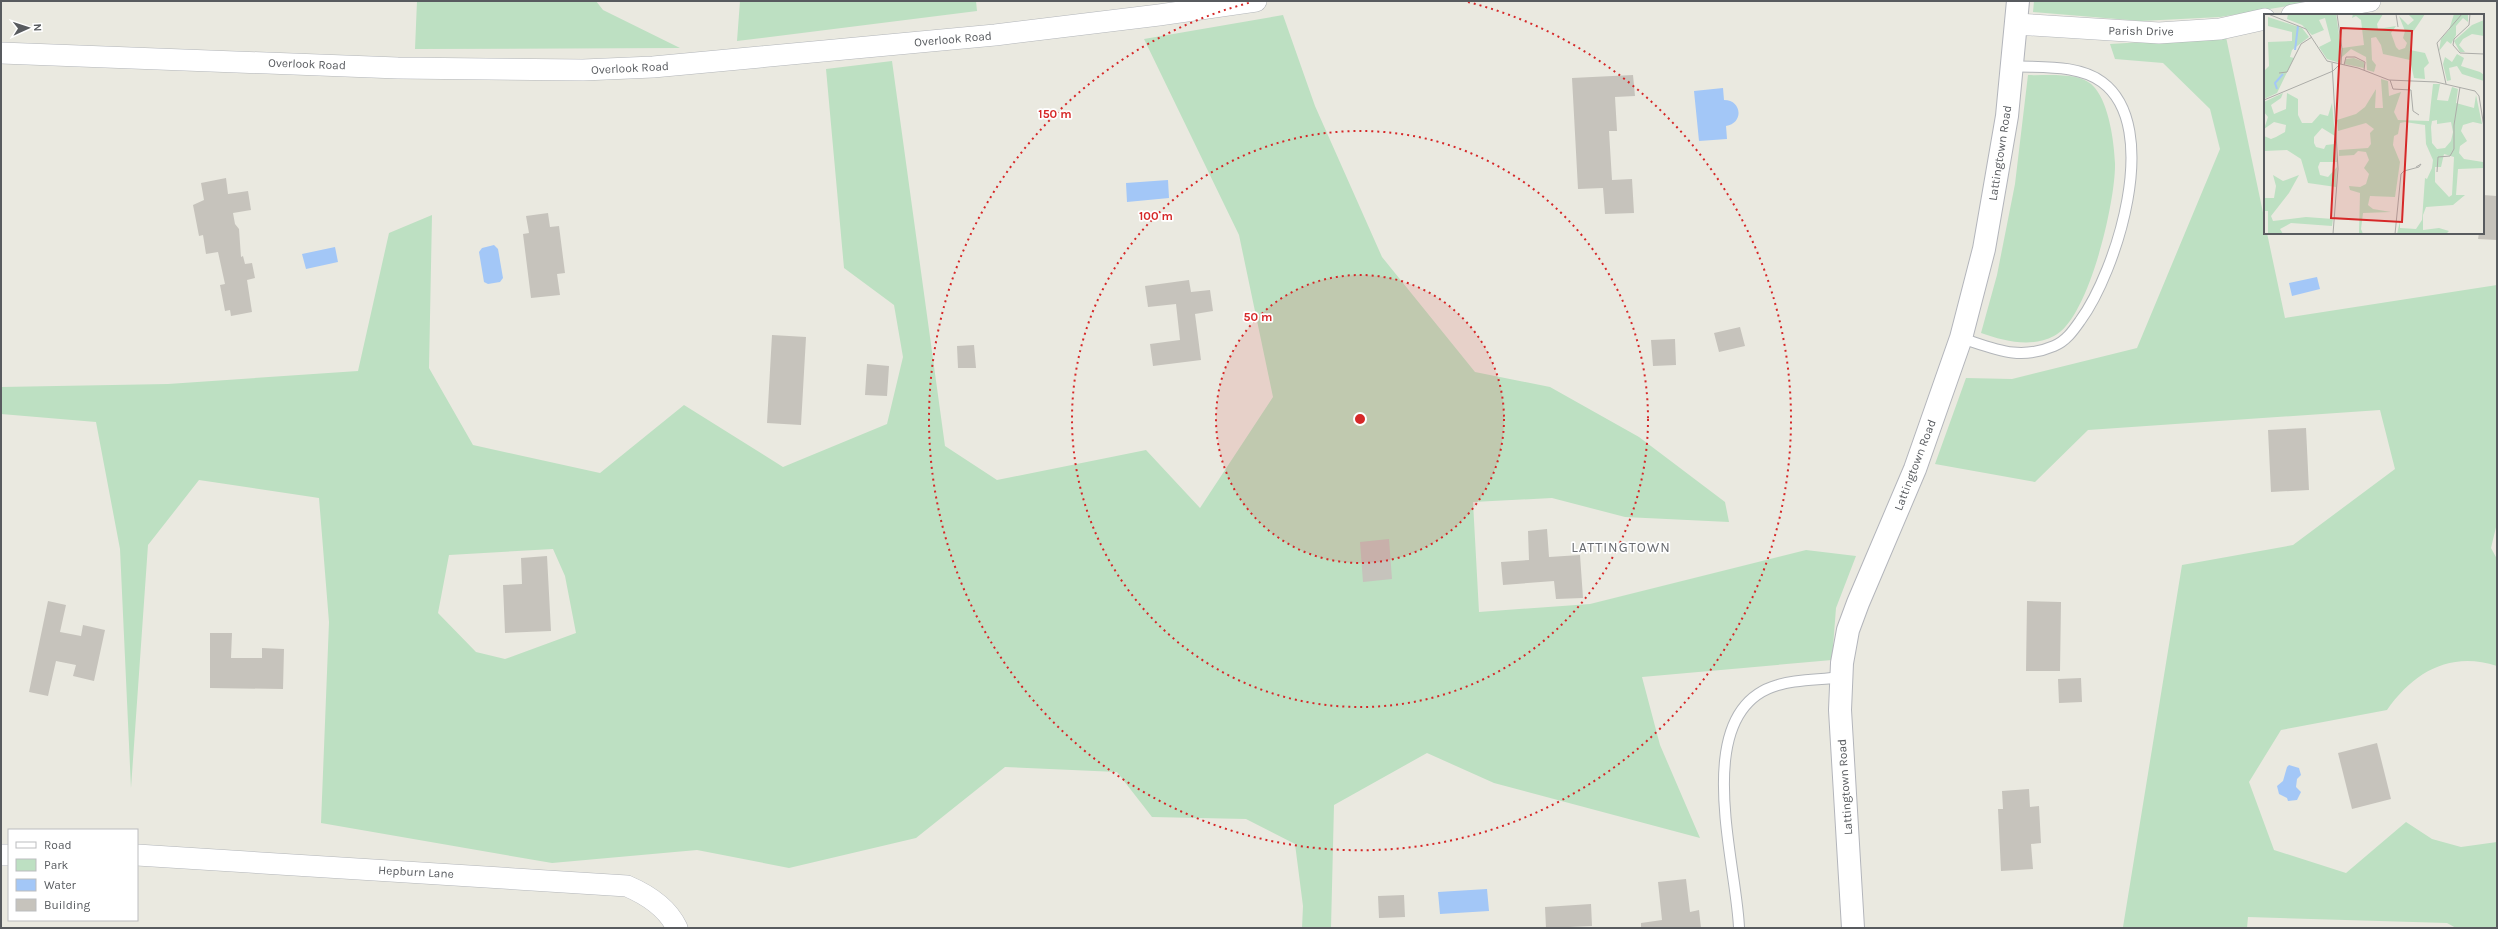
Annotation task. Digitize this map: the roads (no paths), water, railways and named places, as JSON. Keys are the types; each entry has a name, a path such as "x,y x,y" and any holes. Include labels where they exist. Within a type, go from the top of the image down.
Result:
{"street":[{"name":"Overlook Road","path":"1,53 398,68 583,70 652,67 995,35 1159,16 1256,1"},
{"path":"2298,14 2370,1"},
{"name":"Parish Drive","path":"2014,10 2159,33 2220,29 2264,19"},
{"name":"Lattingtown Road","path":"1853,928 1840,710 1841,677 1848,630 1858,603 1916,469 1961,338 1984,249 2007,116 2014,10"},
{"name":"Hepburn Lane","path":"138,855 627,886 648,894 673,920 677,928"}],"lane":[{"path":"1961,338 2015,355 2042,351 2056,346 2068,336 2102,286 2118,242 2125,210 2132,155 2124,109 2114,93 2102,82 2088,74 2067,70 2011,66"},
{"path":"1739,928 1727,838 1723,766 1732,726 1750,699 1777,685 1841,677"}],"water":[{"path":"1723,88 1724,100 1730,101 1737,107 1738,116 1736,121 1726,126 1727,139 1699,141 1694,91"},
{"path":"1168,180 1169,198 1127,202 1126,183"},
{"path":"494,245 498,249 503,278 500,282 488,284 484,282 479,252 482,248"},
{"path":"335,247 338,262 306,269 302,254"},
{"path":"2317,277 2320,289 2292,296 2289,283"},
{"path":"2289,765 2299,768 2301,775 2297,779 2296,787 2301,792 2297,800 2288,801 2287,798 2279,794 2277,786 2283,781"},
{"path":"1487,889 1489,911 1440,914 1438,892"}],"district":[{"name":"LATTINGTOWN","path":"1621,547"}]}
